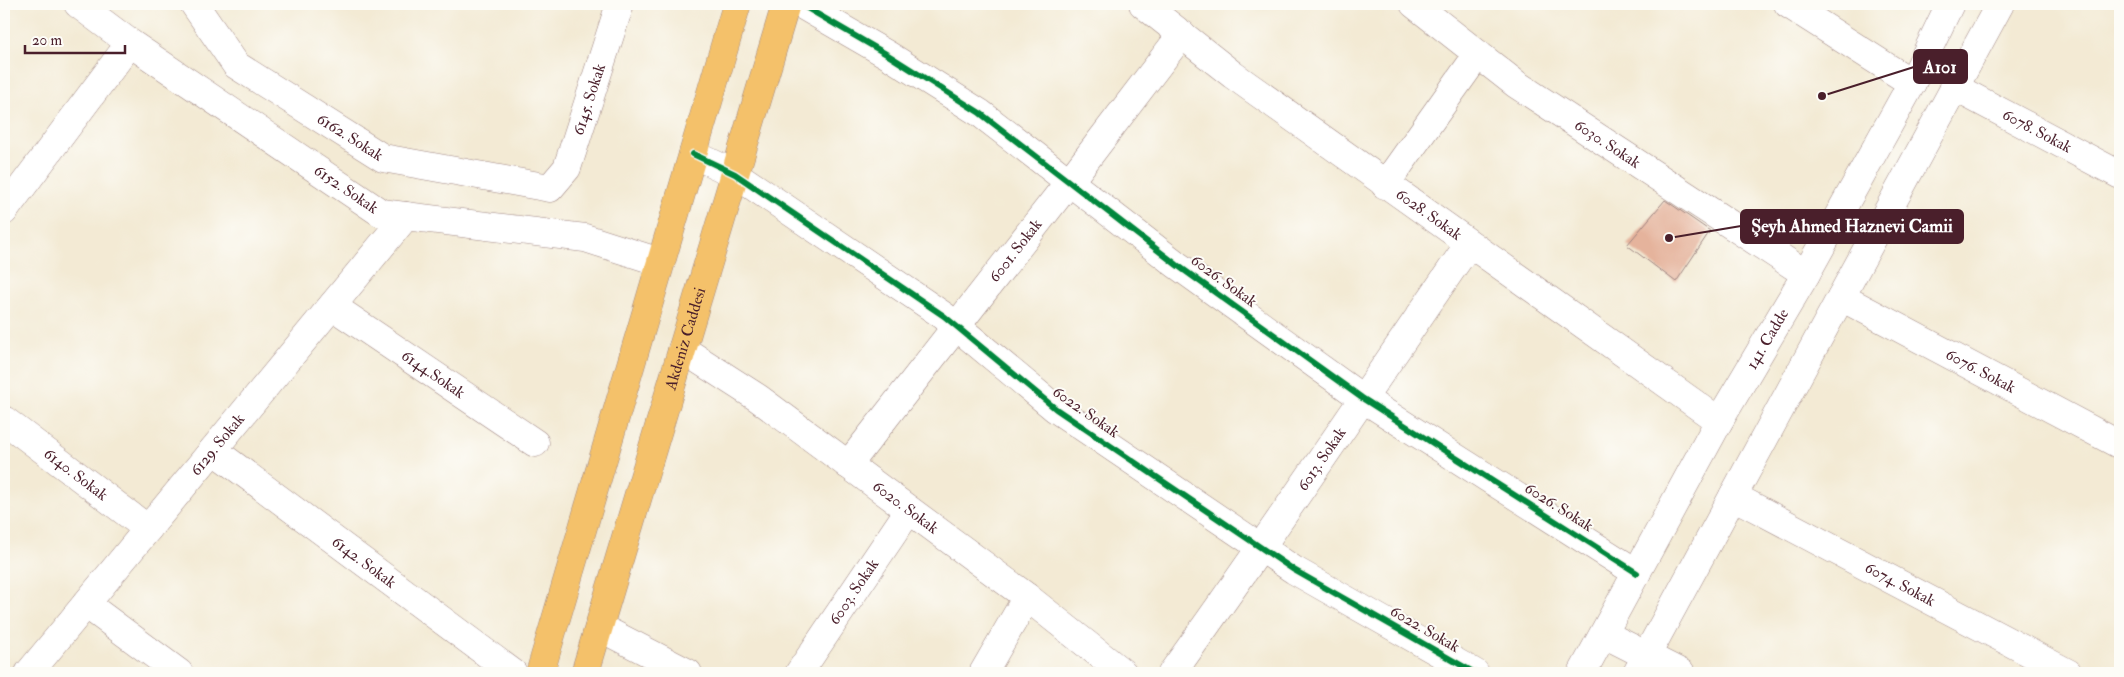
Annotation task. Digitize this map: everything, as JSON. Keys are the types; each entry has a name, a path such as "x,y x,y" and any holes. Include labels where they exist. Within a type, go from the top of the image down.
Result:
{"main road":[{"path":"540,673 737,4"},
{"name":"Akdeniz Caddesi","path":"585,673 786,4"}],"street":[{"name":"6152. Sokak","path":"78,4 130,43 381,213 585,238 660,262"},
{"name":"6162. Sokak","path":"194,4 236,65 382,158 550,188"},
{"name":"6145. Sokak","path":"550,188 567,168 620,4"},
{"name":"6026. Sokak","path":"800,4 888,55 980,113 1177,265 1362,398 1637,573"},
{"name":"6028. Sokak","path":"1143,4 1233,75 1719,421"},
{"name":"6030. Sokak","path":"1414,4 1516,84 1806,274"},
{"path":"1788,4 1912,83"},
{"name":"141. Cadde","path":"1582,673 1719,421 1806,274 1912,83 1950,4"},
{"path":"1642,665 2000,4"},
{"name":"6001. Sokak","path":"848,465 1182,34"},
{"path":"4,211 130,43"},
{"path":"1385,184 1478,54"},
{"name":"6078. Sokak","path":"1954,87 2120,175"},
{"name":"6022. Sokak","path":"693,154 735,174 956,326 1056,409 1294,570 1475,673"},
{"name":"6129. Sokak","path":"29,673 406,216"},
{"name":"6013. Sokak","path":"1172,673 1262,548 1362,398 1469,244"},
{"name":"6076. Sokak","path":"1841,297 2120,445"},
{"name":"6144.Sokak","path":"332,306 535,443"},
{"name":"6020. Sokak","path":"682,349 758,398 1027,598 1123,673"},
{"name":"6140. Sokak","path":"4,420 148,529"},
{"name":"6142. Sokak","path":"213,450 513,673"},
{"name":"6074. Sokak","path":"1733,496 2068,673"},
{"name":"6003. Sokak","path":"799,673 909,510"},
{"path":"983,673 1027,598"},
{"path":"86,604 179,673"},
{"path":"599,627 688,673"},
{"path":"1604,634 1642,665 1681,673"}],"building":[{"path":"1665,200 1710,231 1676,282 1627,245"}],"cycle path":[{"path":"800,4 888,55 980,113 1177,265 1362,398 1637,573"},
{"path":"693,154 735,174 944,316 1056,409 1294,570 1475,673"}],"place":[{"name":"A101","path":"1822,96"},
{"name":"Şeyh Ahmed Haznevi Camii","path":"1669,238"}]}
